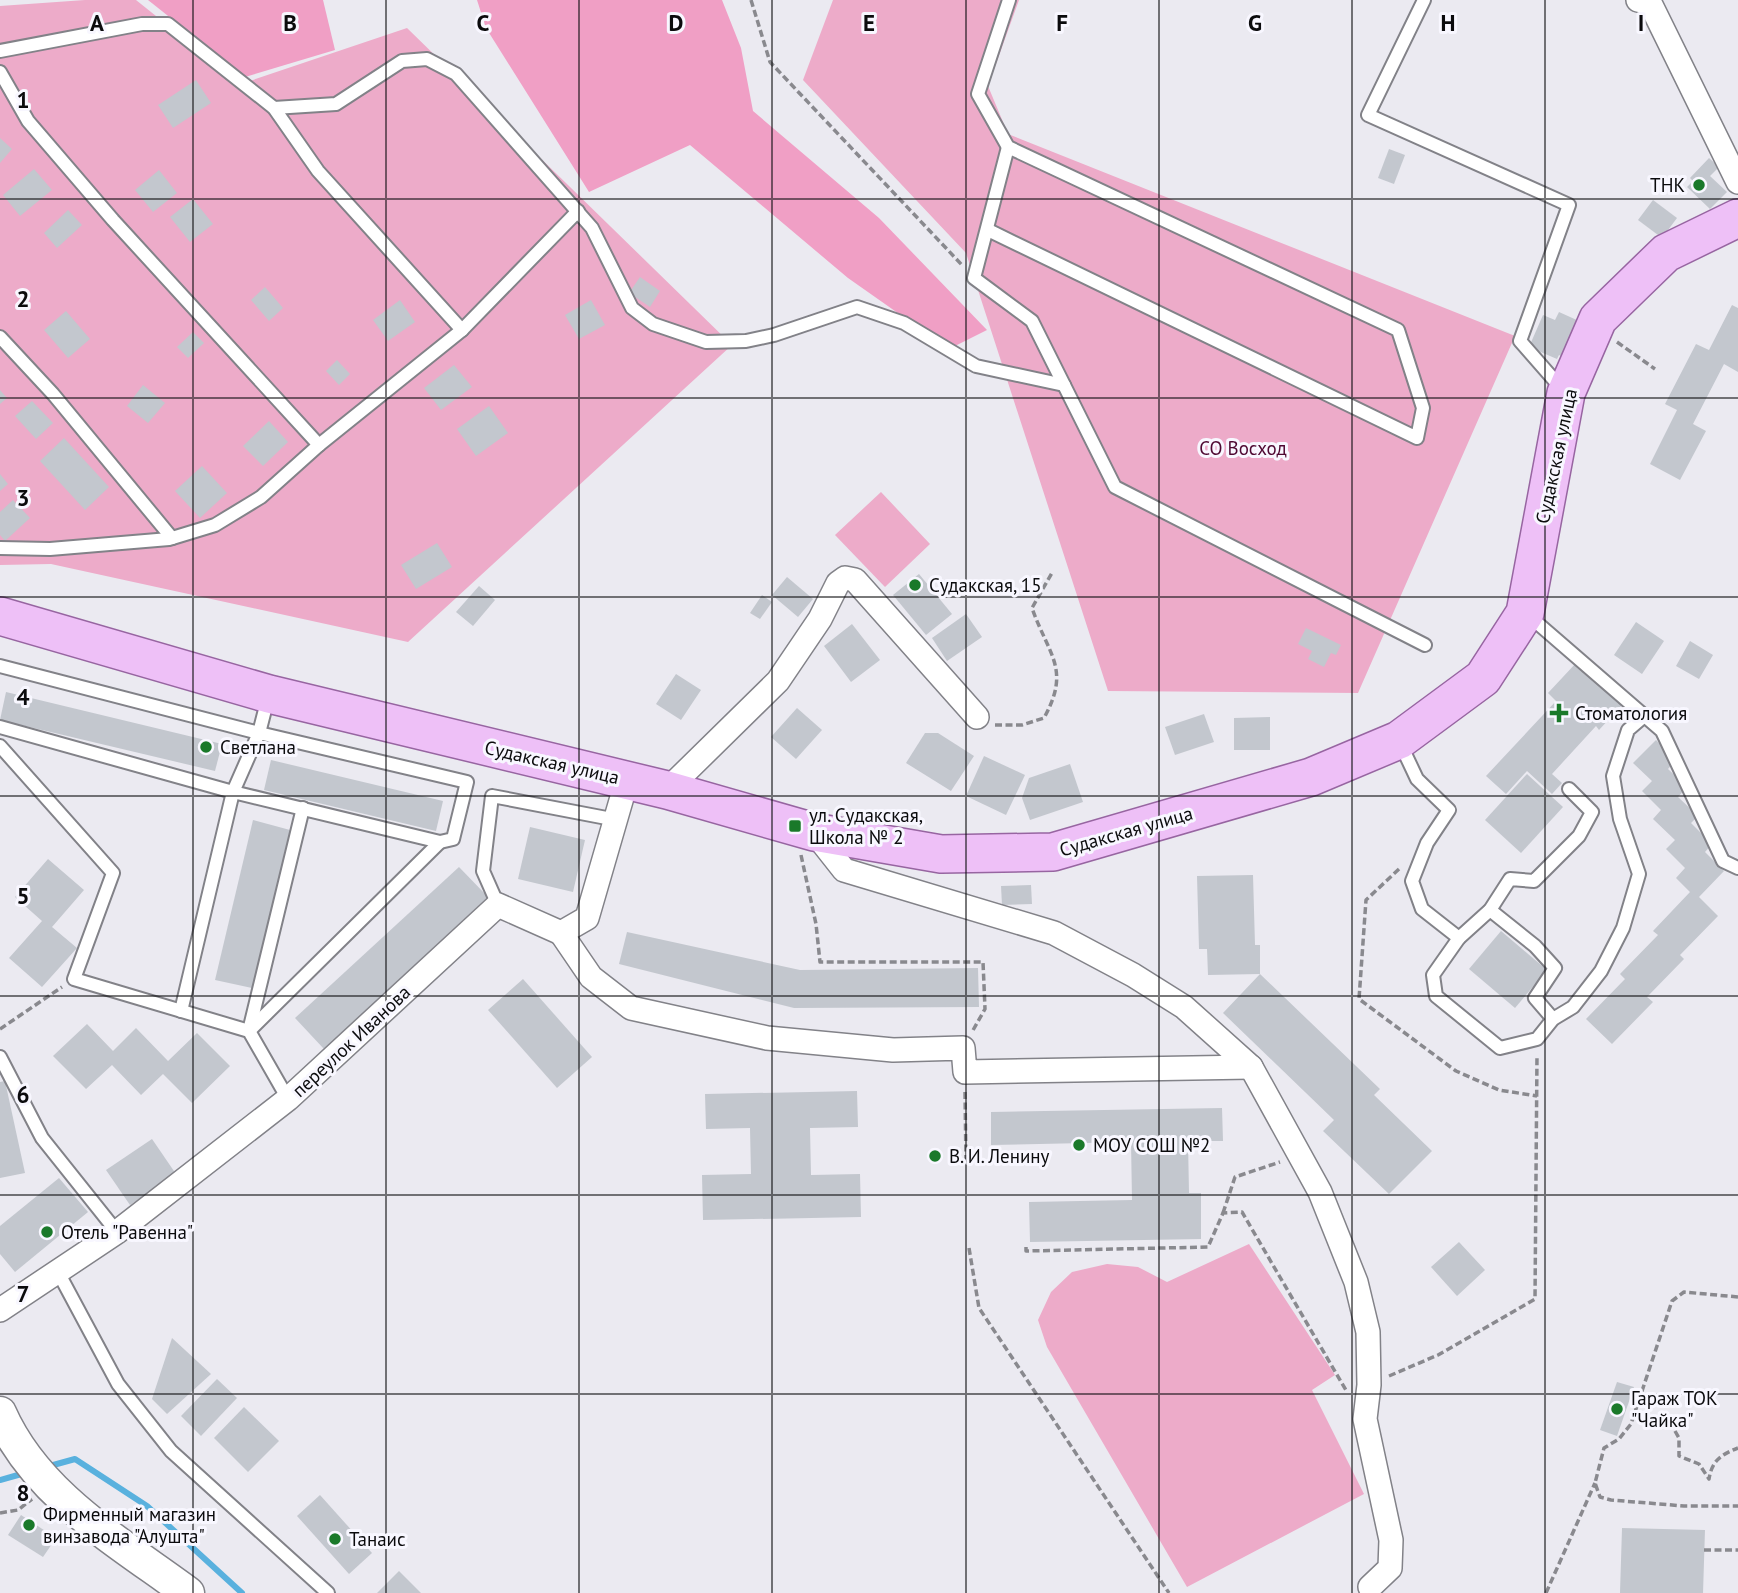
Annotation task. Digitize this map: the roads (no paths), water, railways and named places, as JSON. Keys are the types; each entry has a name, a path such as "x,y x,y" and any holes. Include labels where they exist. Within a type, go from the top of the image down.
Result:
{"main road":[{"name":"Судакская улица","path":"0,616 269,694 667,790 805,829 941,854 1053,852 1311,777 1399,740 1483,678 1525,613 1566,393 1598,319 1666,253 1738,218"},
{"path":"6,1427 49,1486 97,1526 188,1593"}],"street":[{"path":"1648,1 1738,182"},
{"path":"667,790 778,681 820,619 838,583 845,578 855,580 977,717"},
{"path":"561,933 587,918 627,780"},
{"path":"805,829 844,870 1055,933 1184,1007 1251,1067 1300,1153 1331,1215 1356,1282 1368,1332 1369,1385 1365,1419 1391,1540 1390,1568 1367,1590"},
{"path":"498,905 561,933 591,977 631,1008 767,1038 893,1050 963,1048 965,1072 1251,1067"},
{"name":"переулок Иванова","path":"0,1310 117,1233 288,1099 498,905"}],"lane":[{"path":"988,230 1417,438 1423,408 1398,330 1008,147 978,94 1009,0"},
{"path":"1424,0 1368,114 1569,205 1520,341 1566,393"},
{"path":"0,51 142,24 168,24 274,108 318,171 462,330"},
{"path":"274,108 336,104 402,61 427,59 456,74 578,211 592,228 632,309 653,324 706,342 746,341 774,335 857,307 904,323 976,366 1064,386"},
{"path":"0,72 28,121 113,220 319,445"},
{"path":"1008,147 974,278 1032,321 1115,488 1425,645"},
{"path":"0,548 50,549 172,538 215,525 261,497 319,445 462,330 578,211"},
{"path":"0,337 54,394 172,538"},
{"path":"1525,613 1662,732 1723,861 1738,868"},
{"path":"0,666 259,733 467,782 453,839 440,842 233,792 0,727"},
{"path":"180,1011 233,792 259,733 269,694"},
{"path":"1569,789 1592,812 1578,836 1534,881 1510,879 1490,911 1459,938 1433,975 1436,996 1500,1048 1537,1039 1553,1019 1573,1007 1601,971 1623,928 1639,874 1620,819 1613,776 1628,730 1643,718"},
{"path":"1399,740 1417,779 1449,810 1427,843 1412,881 1422,909 1459,938"},
{"path":"0,746 113,873 74,979 249,1031"},
{"path":"498,905 483,871 492,796 617,820"},
{"path":"288,1099 249,1031 303,808"},
{"path":"249,1031 440,842"},
{"path":"1490,911 1535,946 1555,968 1535,998 1553,1019"},
{"path":"0,1057 42,1138 117,1233"},
{"path":"58,1272 118,1384 172,1451 328,1593"}],"waterway":[{"path":"46,1467 75,1459 147,1506 242,1593"},
{"path":"0,1480 25,1473"}],"place":[{"name":"ТНК","path":"1699,185"},
{"name":"Судакская, 15","path":"915,585"},
{"name":"Стоматология","path":"1559,713"},
{"name":"Светлана","path":"206,747"},
{"name":"ул. Судакская, Школа № 2","path":"795,826"},
{"name":"МОУ СОШ №2","path":"1079,1145"},
{"name":"В. И. Ленину","path":"935,1156"},
{"name":"Отель \"Равенна\"","path":"47,1232"},
{"name":"Гараж ТОК \"Чайка\"","path":"1617,1409"},
{"name":"Фирменный магазин винзавода \"Алушта\"","path":"29,1525"},
{"name":"Танаис","path":"335,1539"}],"park label":[{"name":"СО Восход","path":"1243,448"}]}
